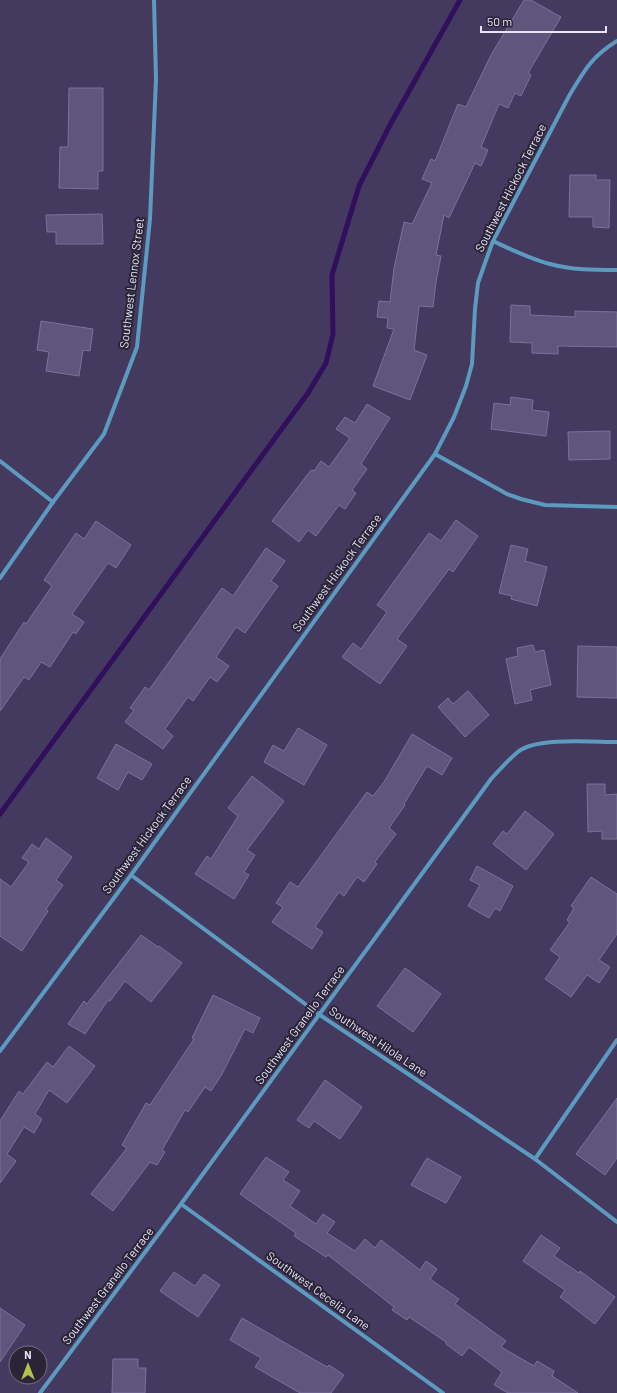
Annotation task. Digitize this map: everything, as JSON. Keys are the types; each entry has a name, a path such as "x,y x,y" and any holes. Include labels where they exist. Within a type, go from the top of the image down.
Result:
{"street":[{"name":"Southwest Lennox Street","path":"0,578 53,502 104,434 137,347 150,219 156,79 154,0"},
{"name":"Southwest Hickock Terrace","path":"0,1052 131,875 435,454 454,417 466,386 472,364 478,283 493,241 569,96 593,58 605,48 617,41"},
{"path":"493,241 526,256 550,264 569,268 617,270"},
{"path":"435,454 507,494 521,499 545,505 617,508"},
{"path":"0,461 53,502"},
{"name":"Southwest Granello Terrace","path":"41,1393 320,1015 491,779 520,750 535,745 571,741 617,742"},
{"name":"Southwest Hilola Lane","path":"131,875 320,1015 535,1159 617,1222"},
{"path":"535,1159 617,1040"},
{"name":"Southwest Cecelia Lane","path":"181,1204 443,1393"}],"building":[{"path":"524,0 531,0 561,17 528,73 531,75 521,96 515,93 508,108 499,104 481,147 488,150 481,166 475,163 449,218 444,215 436,255 441,256 433,307 419,306 414,350 427,355 410,400 373,386 394,329 387,328 388,318 377,317 379,301 390,302 394,268 404,222 412,224 432,183 422,179 431,159 435,161 458,104 466,107 491,55"},
{"path":"69,88 103,88 103,171 98,171 98,189 59,188 60,147 68,147"},
{"path":"570,175 596,175 596,180 610,180 609,228 593,227 593,217 569,217"},
{"path":"102,214 103,244 56,244 56,232 47,232 46,215"},
{"path":"511,305 530,306 530,315 575,317 575,311 617,312 617,347 558,346 558,354 532,353 532,343 510,342"},
{"path":"41,321 93,329 90,351 83,350 79,376 46,371 49,352 37,350"},
{"path":"511,397 533,400 532,410 549,412 546,436 491,429 494,403 510,405"},
{"path":"367,404 390,418 361,464 367,469 352,490 356,493 345,509 339,505 316,536 308,530 299,542 272,521 311,470 314,471 321,461 329,467 350,438 336,429 345,417 355,423"},
{"path":"610,431 610,459 569,460 568,432"},
{"path":"456,520 478,536 453,572 449,569 397,639 407,646 380,684 342,657 353,643 361,649 387,612 377,605 429,533 441,541"},
{"path":"96,521 131,545 116,568 108,563 72,614 84,622 76,634 73,632 50,667 41,662 29,680 24,677 0,711 0,659 24,622 26,624 52,586 44,580 76,533 84,539"},
{"path":"511,545 528,549 525,561 547,567 537,606 511,599 512,596 499,593"},
{"path":"266,548 285,561 271,581 278,586 245,633 236,627 216,657 229,666 217,682 210,677 193,701 188,697 165,729 173,736 163,749 125,722 134,710 130,708 145,687 149,690 222,588 233,596"},
{"path":"533,645 535,652 544,650 551,685 530,690 532,700 515,704 506,659 518,656 517,648"},
{"path":"578,646 617,647 617,698 577,697"},
{"path":"468,691 489,715 465,737 438,707 448,698 453,704"},
{"path":"298,728 327,745 304,785 264,762 273,745 284,751"},
{"path":"412,734 452,758 442,775 427,766 404,804 405,805 389,828 396,834 375,862 377,864 364,882 357,877 344,896 339,892 315,927 323,932 312,949 272,922 283,907 276,903 290,882 298,887 367,792 373,796 384,782"},
{"path":"116,744 152,764 142,780 128,772 118,790 97,778"},
{"path":"252,776 284,801 247,850 255,855 244,872 249,875 234,899 195,874 207,856 211,859 238,816 228,808"},
{"path":"587,784 605,784 605,795 617,794 617,839 602,839 602,831 588,832"},
{"path":"525,811 554,834 526,870 493,844 503,831 507,834"},
{"path":"46,838 72,857 56,880 63,885 46,909 48,911 22,951 0,936 0,879 11,887 29,862 22,858 32,844 39,849"},
{"path":"477,866 513,886 500,911 495,908 489,918 468,906 480,885 470,880"},
{"path":"591,877 617,894 617,934 599,960 610,967 599,983 587,975 571,997 545,979 560,957 550,950 570,922 567,920 574,908 571,906"},
{"path":"141,935 182,963 151,1002 125,981 110,1001 108,1000 85,1034 68,1024 84,1001 87,1004"},
{"path":"405,968 441,994 413,1032 377,1006"},
{"path":"213,995 260,1018 253,1033 245,1029 222,1074 211,1091 205,1087 188,1112 185,1110 162,1150 165,1152 157,1165 150,1162 113,1211 91,1194 127,1148 122,1145 146,1103 150,1105 194,1039 192,1038"},
{"path":"69,1046 95,1066 67,1103 49,1090 35,1114 42,1119 34,1133 24,1127 7,1154 16,1161 0,1183 0,1121 19,1091 23,1094 47,1062 53,1067"},
{"path":"325,1080 362,1107 340,1139 314,1121 309,1128 297,1120"},
{"path":"617,1098 617,1158 605,1175 576,1154"},
{"path":"266,1157 289,1172 283,1180 300,1191 290,1206 316,1224 323,1214 335,1222 327,1233 355,1251 365,1239 375,1248 381,1240 420,1270 426,1261 437,1269 430,1279 459,1299 455,1304 506,1341 501,1347 534,1366 537,1361 554,1371 552,1376 578,1393 508,1393 494,1385 502,1372 469,1347 462,1356 446,1344 446,1342 409,1317 407,1320 392,1310 394,1307 328,1255 326,1257 294,1236 296,1233 240,1194"},
{"path":"427,1158 461,1177 446,1203 411,1185"},
{"path":"541,1235 560,1248 554,1256 579,1273 580,1271 615,1297 595,1324 560,1297 565,1290 523,1261"},
{"path":"174,1272 195,1286 204,1274 220,1285 198,1317 160,1291"},
{"path":"0,1308 25,1325 11,1345 8,1345 8,1350 0,1362"},
{"path":"242,1318 327,1367 329,1365 344,1375 331,1393 300,1393 255,1367 261,1358 230,1340"},
{"path":"113,1359 138,1359 138,1368 146,1368 145,1393 112,1393"}],"waterway":[{"path":"0,814 308,393 326,363 333,334 332,275 359,186 390,125 460,0"}]}
